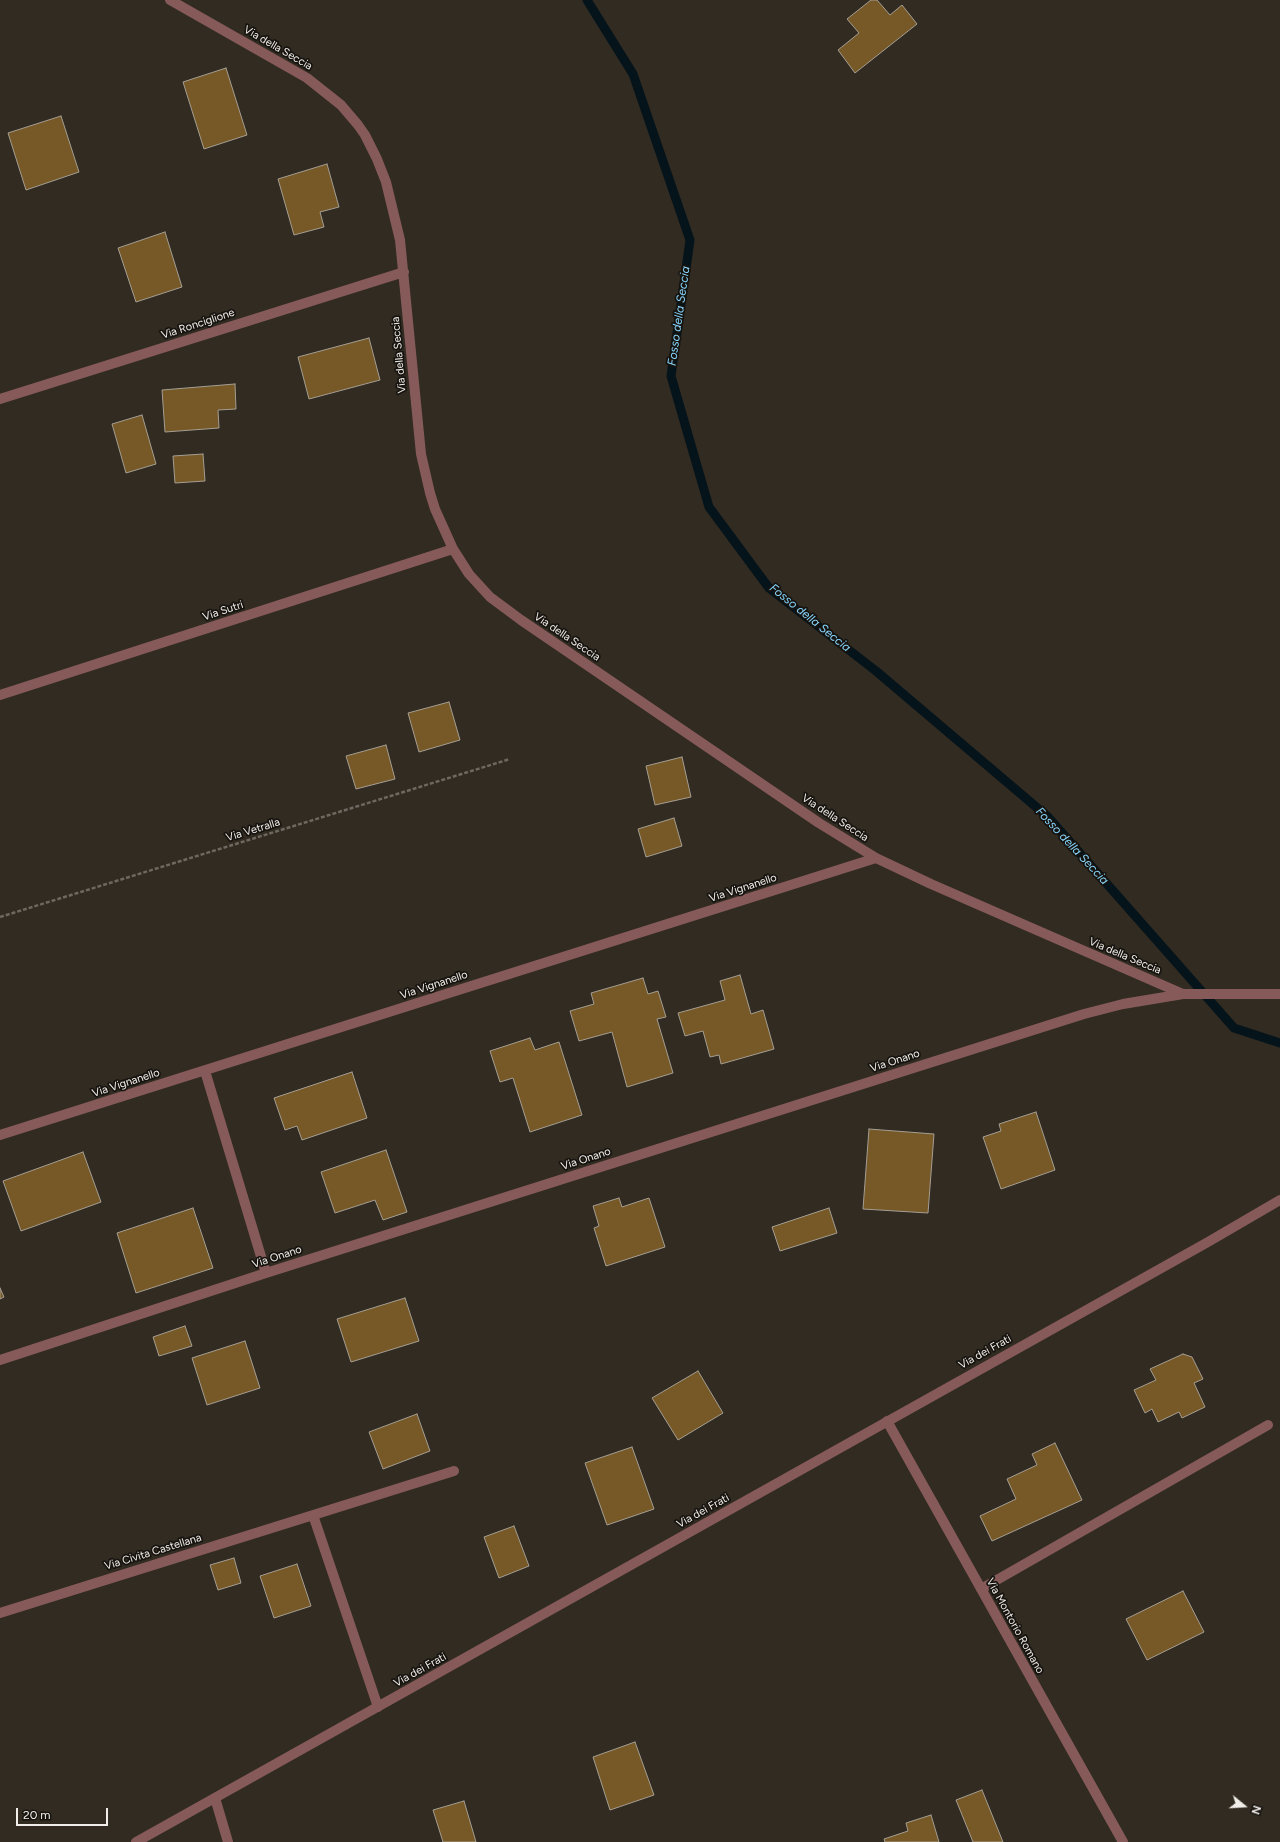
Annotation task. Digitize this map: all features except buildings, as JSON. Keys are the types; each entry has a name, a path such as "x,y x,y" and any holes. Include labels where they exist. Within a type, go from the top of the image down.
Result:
{"street":[{"name":"Via della Seccia","path":"170,0 307,78 341,105 358,125 377,159 390,196 398,228 404,272 421,454 435,509 452,549 479,586 505,609 819,823 876,858 931,884 1183,994 1280,994"},
{"name":"Via Ronciglione","path":"0,399 404,272"},
{"name":"Via Sutri","path":"0,695 452,549"},
{"name":"Via Vignanello","path":"0,1135 876,858"},
{"name":"Via Onano","path":"0,1360 266,1273 1084,1014 1130,1002 1183,994"},
{"path":"205,1071 266,1273"},
{"name":"Via dei Frati","path":"136,1842 1280,1200"},
{"name":"Via Montorio Romano","path":"887,1421 1123,1842"},
{"path":"981,1589 1268,1425"},
{"name":"Via Civita Castellana","path":"0,1613 454,1471"},
{"path":"313,1515 378,1707"},
{"path":"215,1798 228,1842"}],"path":[{"name":"Via Vetralla","path":"0,917 510,759"}],"waterway":[{"name":"Fosso della Seccia","path":"587,0 633,74 690,240 671,376 709,507 769,588 876,671 1048,817 1234,1028 1280,1043"}]}
